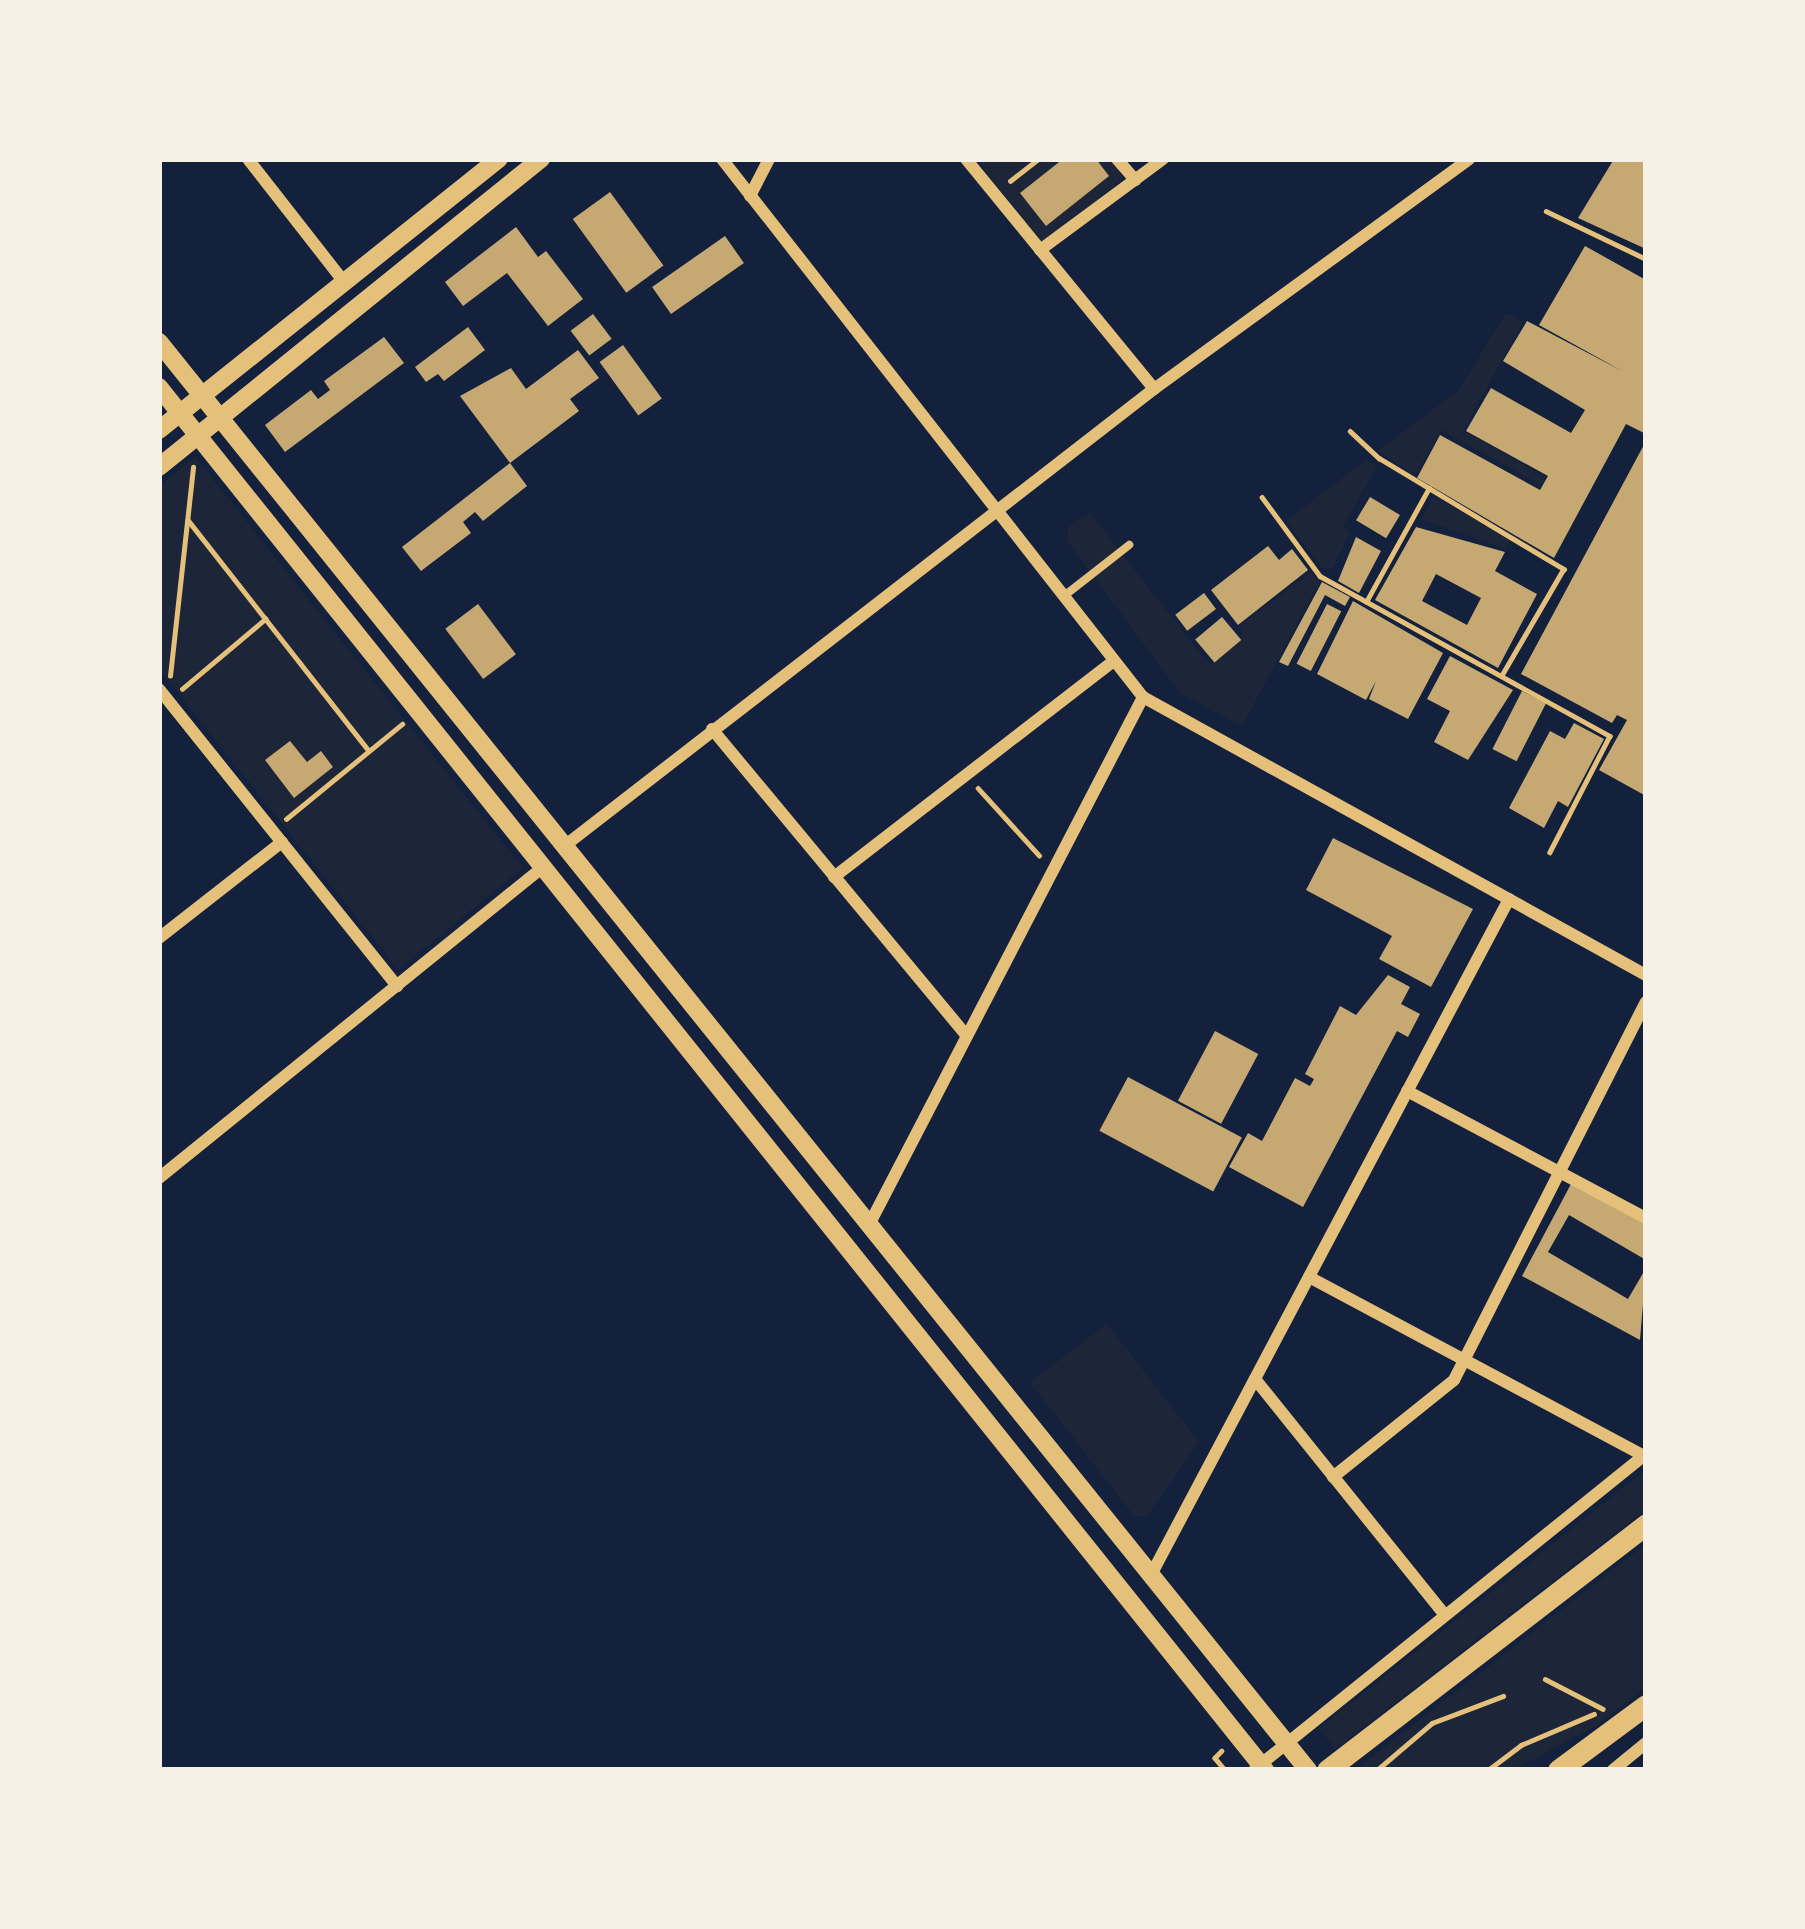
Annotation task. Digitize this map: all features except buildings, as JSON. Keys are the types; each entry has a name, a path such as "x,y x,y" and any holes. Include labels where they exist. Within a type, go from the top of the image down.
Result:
{"main road":[{"path":"1327,1770 1646,1524"},
{"path":"1558,1770 1646,1705"}],"street":[{"path":"248,159 346,283"},
{"path":"159,430 500,159"},
{"path":"159,466 541,159"},
{"path":"722,159 1143,698 1646,975"},
{"path":"750,196 769,159"},
{"path":"966,159 1154,388"},
{"path":"1117,159 1135,180"},
{"path":"1040,250 1163,159"},
{"path":"567,844 1154,388 1469,159"},
{"path":"159,342 1308,1770"},
{"path":"159,387 1260,1768 1645,1455 1466,1355 1309,1277"},
{"path":"834,877 1113,662"},
{"path":"159,688 397,986"},
{"path":"869,1225 1143,698"},
{"path":"159,716 171,703"},
{"path":"712,729 967,1036"},
{"path":"159,938 277,836"},
{"path":"159,1178 543,867"},
{"path":"1151,1576 1509,899"},
{"path":"1333,1477 1454,1380 1646,1002"},
{"path":"1407,1091 1646,1218"},
{"path":"1255,1379 1444,1614"},
{"path":"1613,1770 1646,1743"}],"lane":[{"path":"1062,597 1129,545"}],"path":[{"path":"1000,188 1037,159"},
{"path":"1546,211 1646,259"},
{"path":"1350,431 1429,488 1564,568 1503,674"},
{"path":"170,676 194,463"},
{"path":"1366,602 1429,488"},
{"path":"1262,496 1320,577 1610,736 1550,852"},
{"path":"188,520 369,751"},
{"path":"171,703 265,619"},
{"path":"277,836 418,711"},
{"path":"967,775 1053,870"},
{"path":"1488,1770 1521,1745 1604,1710 1545,1679"},
{"path":"1377,1770 1432,1724 1503,1696"}],"shaded area":[{"path":"976,159 1109,159 1124,178 1043,243"},
{"path":"1506,313 1523,322 1463,431 1545,477 1541,485 1442,430 1415,475 1378,451 1459,390"},
{"path":"195,457 523,868 398,969 159,669 159,486"},
{"path":"1366,460 1377,466 1343,527 1350,532 1333,567 1324,570 1286,521"},
{"path":"1434,496 1511,539 1506,549 1421,519"},
{"path":"1090,513 1210,666 1242,640 1242,624 1311,572 1320,581 1242,726 1180,693 1068,542 1068,527"},
{"path":"1107,1324 1199,1442 1147,1516 1134,1516 1030,1382"},
{"path":"1646,1470 1646,1509 1335,1749 1319,1728"},
{"path":"1646,1544 1646,1686 1599,1724 1514,1770 1355,1770"}]}
